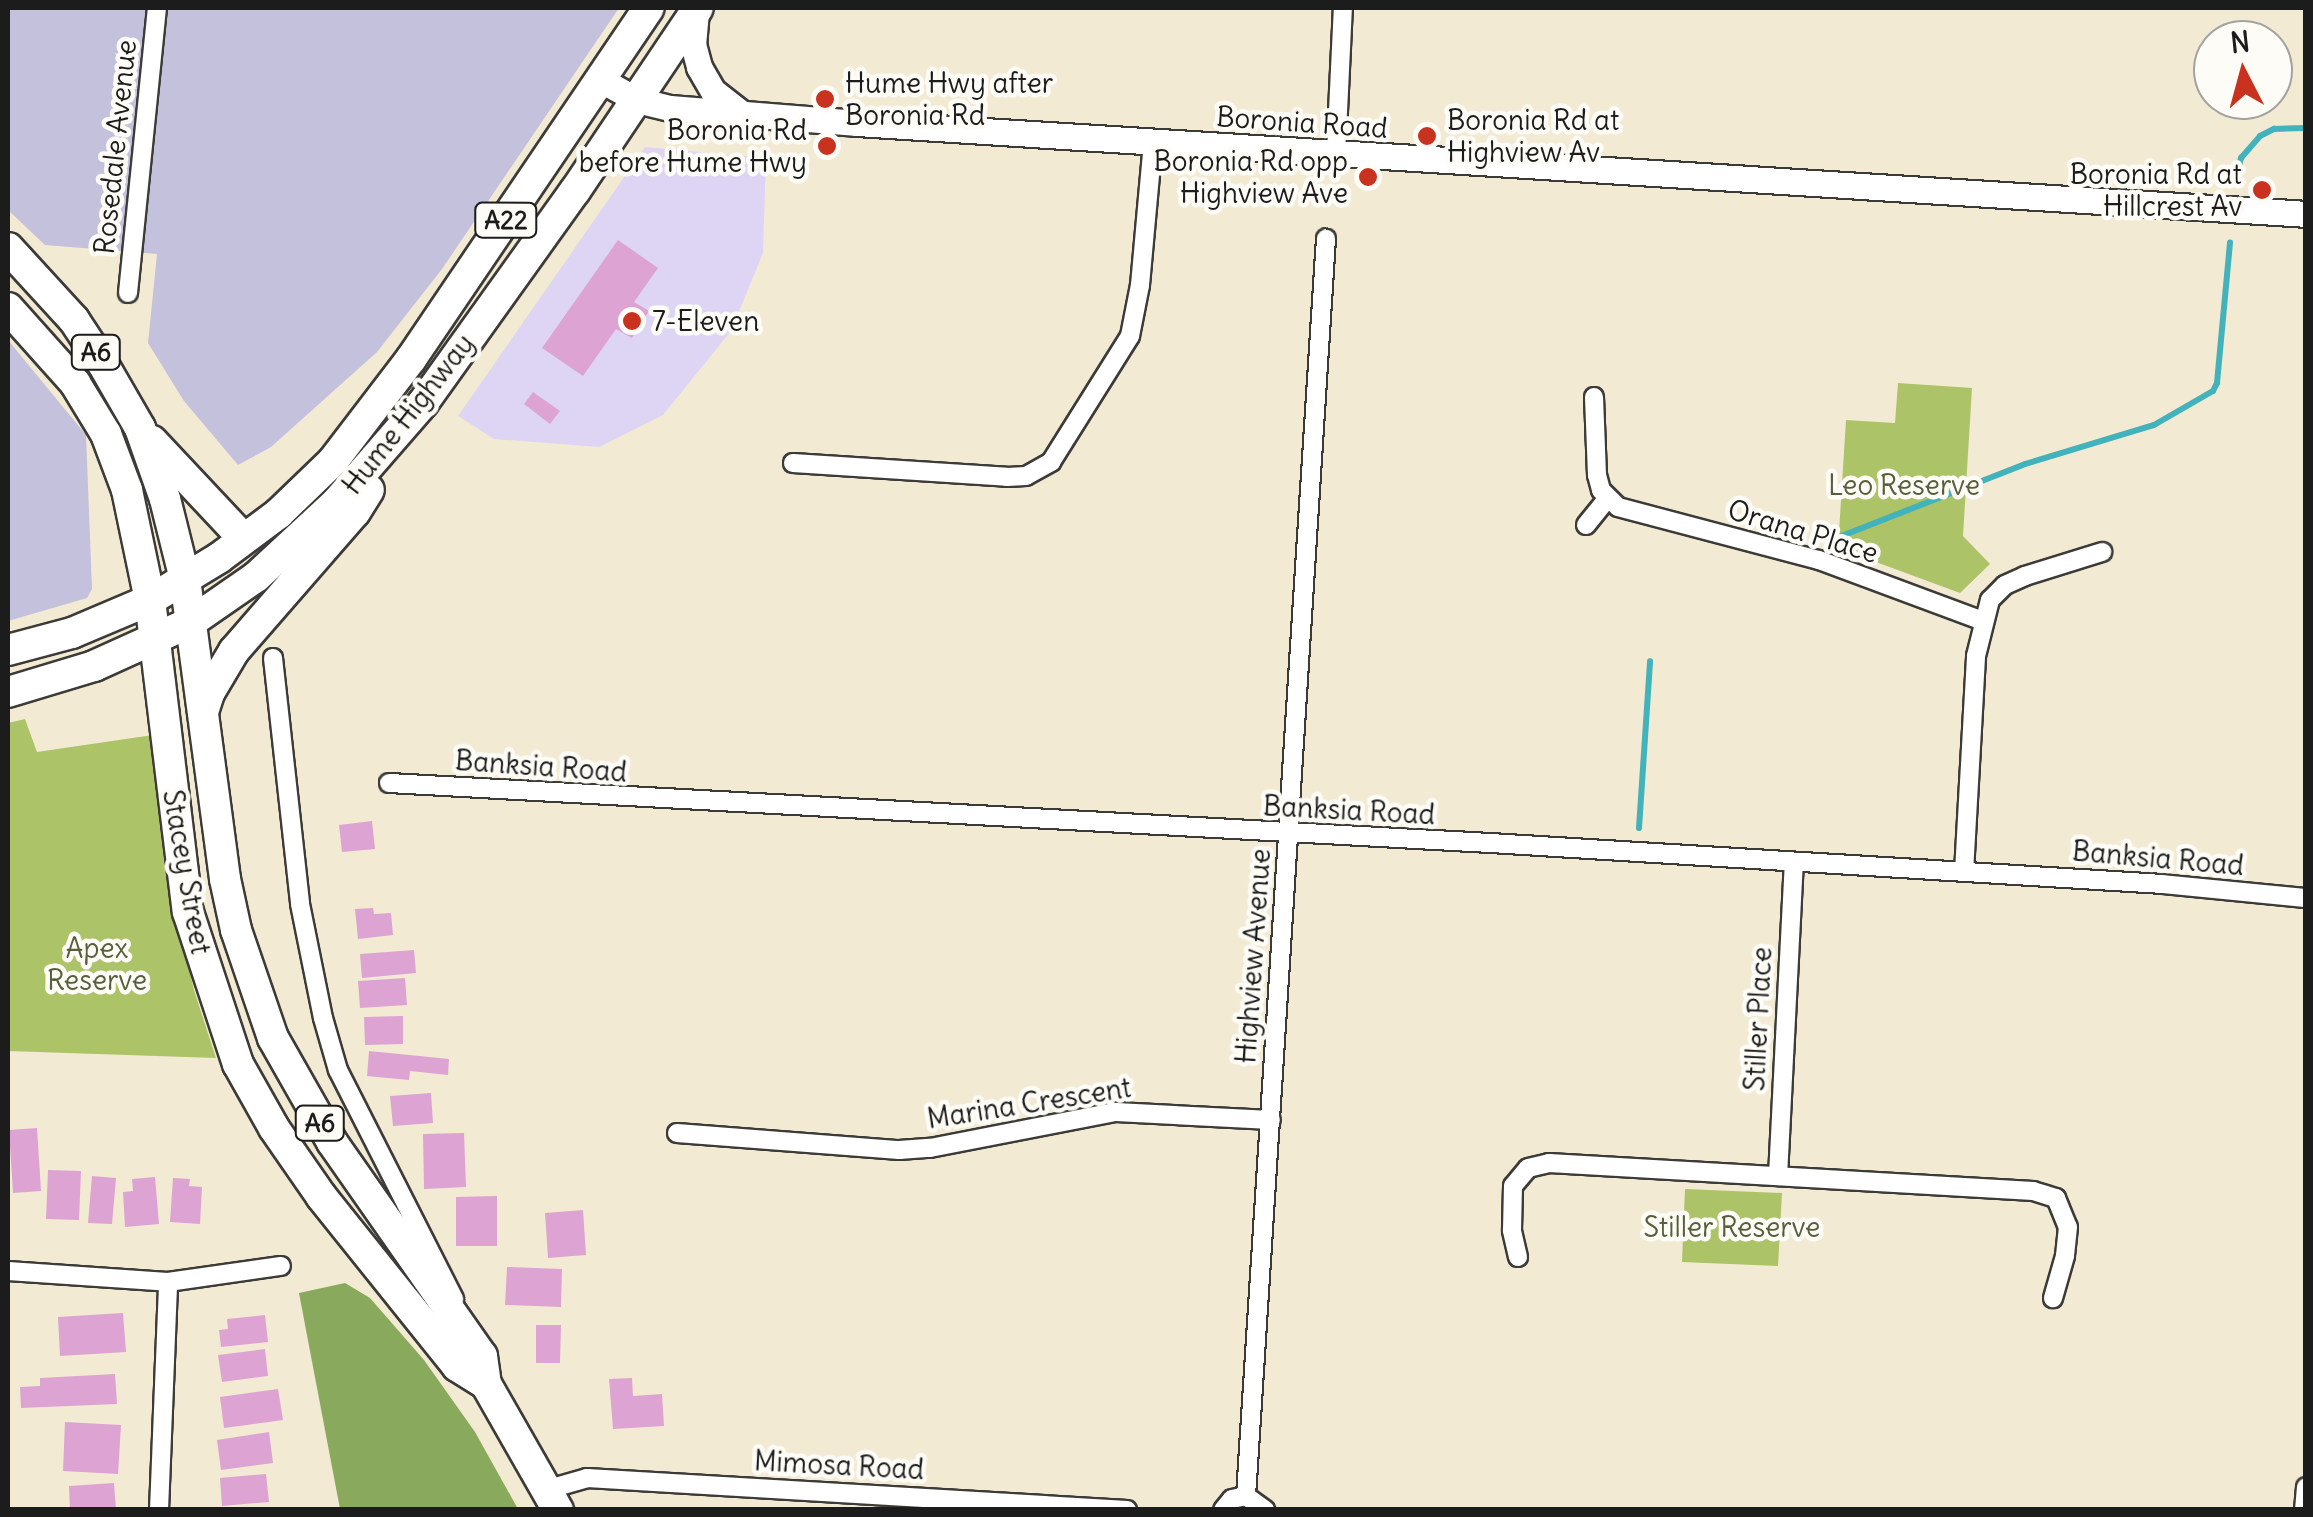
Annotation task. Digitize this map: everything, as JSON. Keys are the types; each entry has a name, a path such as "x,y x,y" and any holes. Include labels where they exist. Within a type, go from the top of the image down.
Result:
{"highway":[{"name":"Hume Highway","path":"8,650 72,633 150,600 244,539 306,488 354,438 649,8"},
{"name":"Hume Highway","path":"8,692 94,666 192,622 256,577 365,474 423,403 697,9"},
{"name":"Stacey Street","path":"8,248 74,320 140,428 178,543 236,930 273,1038 332,1142 472,1339 482,1356 486,1384 553,1499"},
{"name":"Stacey Street","path":"8,308 76,384 106,434 127,490 156,640 188,912 238,1064 274,1128 321,1196 457,1366 486,1384"},
{"path":"203,712 209,693 234,651 355,512 423,403"},
{"path":"140,428 244,539"}],"main road":[{"path":"697,9 693,44 699,68 713,92 742,114"},
{"name":"Boronia Road","path":"601,80 637,100 670,108 742,114 2306,214"}],"street":[{"name":"Rosedale Avenue","path":"128,293 157,8"},
{"path":"1336,154 1343,8"},
{"path":"792,463 1007,477 1026,476 1052,462 1130,336 1140,285 1153,142"},
{"name":"Highview Avenue","path":"1246,1496 1326,239"},
{"path":"1586,525 1607,499 1597,476 1594,397"},
{"name":"Orana Place","path":"1607,499 1641,515 1819,560 1983,622"},
{"path":"1964,872 1976,656 1990,600 2005,585 2102,552"},
{"name":"Stacey Street","path":"273,658 300,904 323,1018 338,1070 385,1170 446,1278 472,1339"},
{"name":"Banksia Road","path":"389,784 1964,872 2306,898"},
{"name":"Stiller Place","path":"1778,1176 1794,864"},
{"name":"Marina Crescent","path":"677,1134 899,1150 930,1148 1116,1112 1271,1120"},
{"path":"1518,1257 1511,1202 1524,1161 2060,1193 2068,1242 2052,1298"},
{"path":"8,1271 168,1282 280,1266"},
{"path":"159,1510 168,1282"},
{"name":"Mimosa Road","path":"553,1499 587,1478 1127,1510"},
{"path":"2304,1510 2306,1487"},
{"path":"1223,1510 1232,1499 1246,1496 1265,1510"}],"shaded area":[{"path":"8,8 619,8 442,269 377,352 271,447 238,465 184,401 148,343 157,254 45,245 8,210"},
{"path":"645,147 766,158 763,253 731,331 663,415 599,447 494,439 458,416"},
{"path":"8,340 86,435 92,589 87,598 8,621"}],"green space":[{"name":"Leo Reserve","path":"1898,383 1972,388 1963,536 1990,564 1960,593 1838,548 1846,420 1895,423"},
{"name":"Apex Reserve","path":"25,719 37,752 153,735 179,923 194,990 216,1058 8,1051 8,723"},
{"name":"Stiller Reserve","path":"1685,1189 1782,1193 1778,1266 1682,1262"},
{"path":"345,1283 370,1298 424,1360 475,1432 518,1509 340,1509 299,1293"}],"building":[{"path":"618,240 658,268 634,302 649,311 632,338 616,329 583,376 542,348"},
{"path":"533,392 560,411 550,424 524,404"},
{"path":"372,821 375,849 342,852 339,825"},
{"path":"373,908 374,914 391,913 393,935 358,939 355,909"},
{"path":"414,950 416,973 362,978 360,954"},
{"path":"405,978 407,1005 360,1008 358,981"},
{"path":"403,1016 403,1044 365,1045 364,1017"},
{"path":"369,1051 449,1059 448,1075 410,1071 409,1080 367,1076"},
{"path":"431,1093 433,1123 393,1126 390,1096"},
{"path":"37,1128 41,1191 13,1193 9,1130"},
{"path":"464,1133 466,1187 424,1189 423,1134"},
{"path":"48,1170 81,1171 79,1220 46,1219"},
{"path":"92,1176 116,1178 112,1224 88,1223"},
{"path":"155,1177 159,1224 125,1227 123,1192 133,1191 132,1179"},
{"path":"173,1178 190,1179 189,1186 202,1187 200,1224 170,1222"},
{"path":"497,1196 497,1246 456,1246 456,1197"},
{"path":"583,1210 586,1255 548,1258 545,1213"},
{"path":"507,1267 562,1269 561,1307 505,1305"},
{"path":"123,1313 126,1352 60,1356 58,1317"},
{"path":"265,1315 268,1342 221,1347 219,1330 228,1329 227,1319"},
{"path":"536,1325 561,1325 560,1363 536,1363"},
{"path":"265,1349 268,1376 222,1382 218,1355"},
{"path":"115,1374 117,1404 21,1408 20,1387 40,1386 40,1378"},
{"path":"632,1378 633,1396 662,1394 664,1426 613,1429 609,1379"},
{"path":"278,1389 283,1420 224,1428 220,1397"},
{"path":"65,1422 121,1425 118,1474 63,1471"},
{"path":"269,1432 273,1463 221,1470 217,1440"},
{"path":"266,1474 269,1502 222,1506 220,1478"},
{"path":"114,1483 116,1510 70,1510 69,1486"}],"waterway":[{"path":"2236,178 2241,158 2260,136 2274,129 2306,128"},
{"path":"1839,537 2025,464 2154,425 2213,391 2217,383 2230,243"},
{"path":"1639,828 1650,661"}],"place":[{"name":"Hume Hwy after Boronia Rd","path":"825,99"},
{"name":"Boronia Rd at Highview Av","path":"1427,136"},
{"name":"Boronia Rd before Hume Hwy","path":"827,146"},
{"name":"Boronia Rd opp Highview Ave","path":"1368,177"},
{"name":"Boronia Rd at Hillcrest Av","path":"2262,190"},
{"name":"7-Eleven","path":"632,321"}]}
